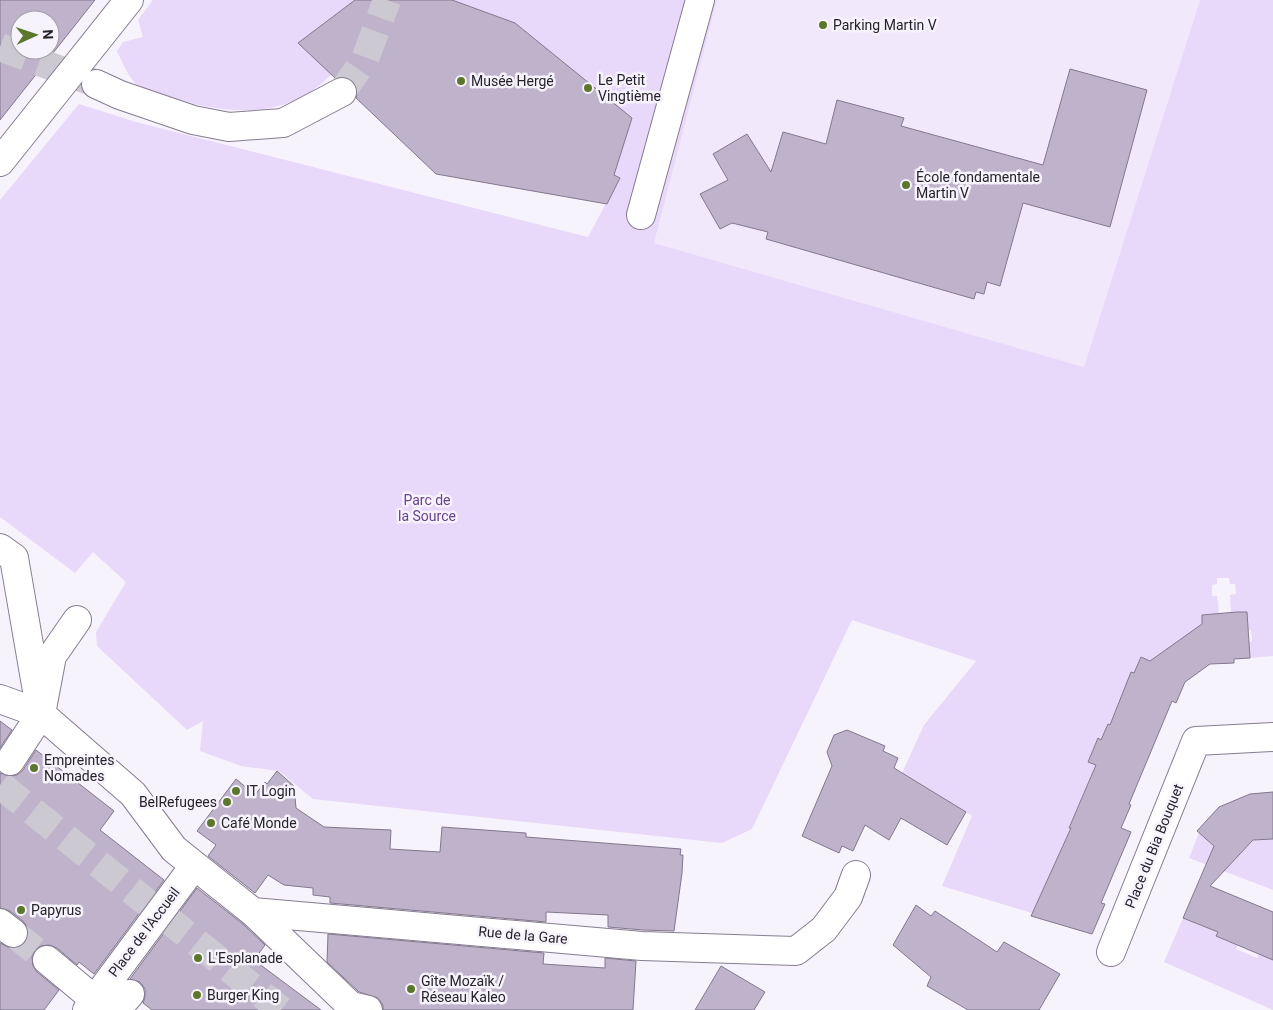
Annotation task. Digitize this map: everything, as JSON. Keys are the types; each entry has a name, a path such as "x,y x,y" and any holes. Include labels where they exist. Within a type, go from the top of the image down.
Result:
{"street":[{"path":"0,162 130,0"},
{"path":"641,215 700,0"},
{"path":"96,84 120,95 193,120 229,127 283,123 342,92"},
{"path":"7,553 41,714"},
{"path":"10,761 41,714 52,656 77,620"},
{"path":"0,699 41,714 133,794 184,857 252,912 351,1006 368,1010"},
{"name":"Place du Bia Bouquet","path":"1111,952 1196,741 1273,737"},
{"name":"Place de l'Accueil","path":"107,1004 184,857"},
{"name":"Rue de la Gare","path":"252,912 642,946 796,951 824,929 848,898 856,875"},
{"path":"47,960 107,1004"}],"shaded area":[{"name":"École fondamentale Martin V","path":"717,0 1200,0 1084,367 654,243"}],"green space":[{"path":"153,0 369,0 334,71 317,87 299,98 279,106 258,110 237,110 193,103 147,90 136,84 125,68 117,51 123,42 143,37 138,20"},
{"name":"Parc de la Source","path":"452,0 717,0 654,243 1084,367 1200,0 1273,0 1273,656 1250,658 1249,642 1252,641 1251,630 1248,630 1247,613 1231,613 1230,595 1236,594 1235,584 1230,584 1229,578 1217,578 1217,584 1212,585 1212,596 1217,596 1219,614 1202,615 1203,632 1157,664 1141,657 1134,673 1131,672 1114,726 1108,724 1101,740 1098,738 1088,761 1096,765 1069,827 1071,828 1052,888 1045,885 1032,913 942,886 972,816 902,773 924,725 976,661 852,620 752,829 722,843 313,799 279,771 241,766 200,751 203,721 187,730 97,646 96,632 126,582 93,552 75,573 0,517 0,200 79,104 136,122 588,237 619,179 591,161 515,23"},
{"path":"1199,833 1232,862 1254,840 1273,839 1273,890 1189,858"},
{"path":"1183,918 1218,932 1216,936 1238,945 1236,949 1257,958 1259,954 1273,960 1273,1010 1164,962"}],"building":[{"path":"0,0 95,0 60,44 60,10 10,10 10,60 48,60 0,120"},
{"name":"Musée Hergé","path":"355,0 452,0 515,23 632,118 614,175 620,178 607,204 436,174 356,98 358,92 356,85 351,79 343,76 335,78 298,43"},
{"path":"1070,69 1147,90 1110,227 1023,203 1000,286 987,282 984,294 976,292 974,299 766,239 768,232 732,223 720,229 700,194 728,180 713,154 747,134 771,172 783,132 826,144 837,100 904,118 901,126 1043,165"},
{"path":"1247,612 1250,658 1234,659 1234,663 1210,664 1185,682 1176,703 1172,701 1129,804 1131,805 1121,828 1131,832 1101,903 1105,904 1092,934 1031,916 1071,828 1069,828 1096,765 1088,762 1098,738 1101,740 1108,724 1110,725 1131,672 1134,673 1141,657 1150,661 1202,624 1202,615"},
{"path":"0,721 12,730 0,748"},
{"path":"847,730 885,746 883,751 898,758 894,768 966,812 947,845 901,818 889,840 865,825 853,851 842,846 839,853 802,836 832,766 827,752 834,735"},
{"path":"36,750 114,811 100,830 164,880 94,974 79,962 77,965 57,948 49,945 41,946 35,950 32,957 33,966 37,972 59,990 44,1010 0,1010 0,943 10,948 18,948 25,943 28,935 27,927 23,921 10,911 0,908 0,773 9,776 17,775 23,770"},
{"path":"277,771 294,786 296,808 324,827 391,830 390,849 440,852 442,827 526,833 526,837 681,849 680,855 683,855 682,873 674,931 608,927 608,915 546,912 546,922 330,903 330,897 313,895 313,888 284,885 268,875 255,893 208,856 216,845 197,831 236,779 255,795"},
{"path":"1273,792 1273,839 1253,840 1210,886 1273,912 1273,960 1216,936 1218,932 1183,918 1214,846 1197,831 1219,807 1250,794"},
{"name":"L'Esplanade","path":"197,888 243,924 265,945 254,960 321,1010 152,1010 143,1003 145,989 140,982 130,979"},
{"path":"916,905 931,916 935,911 997,952 1004,942 1060,974 1039,1010 968,1010 927,986 931,977 893,945"},
{"path":"328,934 544,953 543,964 605,968 605,958 636,961 633,1010 383,1010 383,1005 378,998 359,992 327,962"},
{"path":"721,966 765,992 754,1010 695,1010"}],"tunnel":[{"path":"342,92 365,59 387,0"},
{"path":"0,47 92,82"},
{"path":"0,785 281,1010"},
{"path":"13,933 47,960"}],"place":[{"name":"Parking Martin V","path":"823,25"},
{"name":"Musée Hergé","path":"461,81"},
{"name":"Le Petit Vingtième","path":"588,88"},
{"name":"École fondamentale Martin V","path":"906,185"},
{"name":"Empreintes Nomades","path":"34,768"},
{"name":"IT Login","path":"236,791"},
{"name":"BelRefugees","path":"227,802"},
{"name":"Café Monde","path":"211,823"},
{"name":"Papyrus","path":"21,910"},
{"name":"L'Esplanade","path":"198,958"},
{"name":"Gîte Mozaïk / Réseau Kaleo","path":"411,989"},
{"name":"Burger King","path":"197,995"}]}
